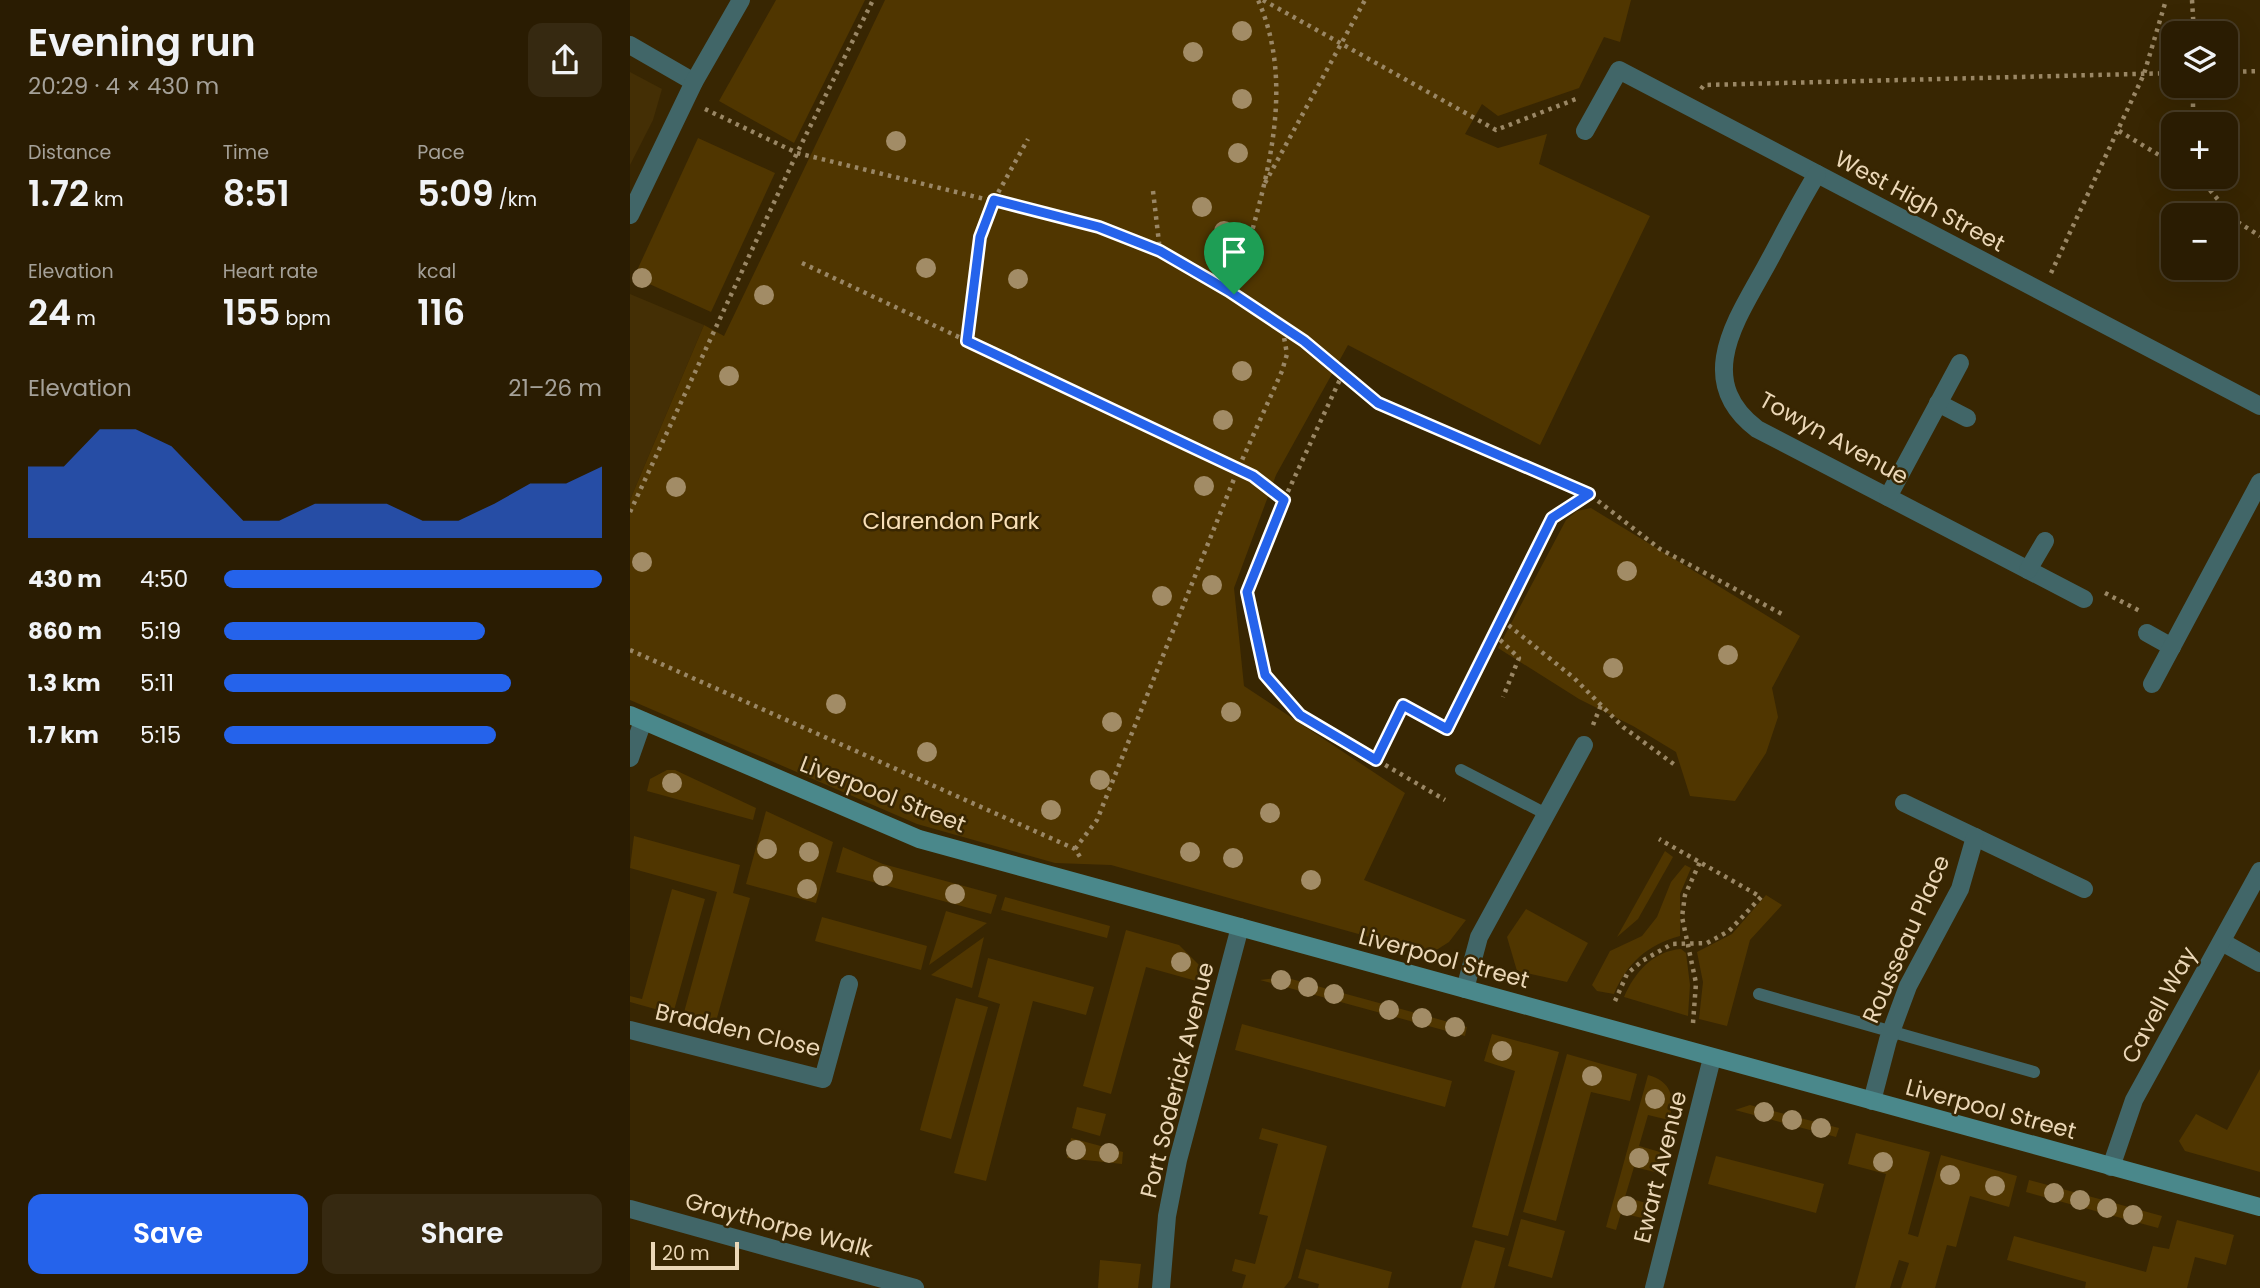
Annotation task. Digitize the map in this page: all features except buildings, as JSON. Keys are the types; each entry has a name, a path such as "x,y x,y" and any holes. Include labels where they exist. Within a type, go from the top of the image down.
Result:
{"street":[{"path":"630,215 694,82 741,0"},
{"path":"630,45 694,82"},
{"name":"West High Street","path":"1610,86 1619,70 2260,406"},
{"path":"1585,131 1610,86"},
{"name":"Towyn Avenue","path":"1816,174 1734,326 1725,351 1724,378 1734,407 1757,429 2084,599"},
{"path":"1888,497 1960,363"},
{"path":"1938,403 1967,418"},
{"path":"2152,684 2260,482"},
{"path":"2028,570 2045,541"},
{"path":"2147,633 2172,647"},
{"path":"630,758 636,718"},
{"name":"Liverpool Street","path":"636,718 919,839 2260,1207"},
{"path":"1465,989 1479,937 1548,816 1584,745"},
{"name":"Rousseau Place","path":"1904,803 2084,889"},
{"name":"Rousseau Place","path":"1872,1101 1891,1031 1908,986 1960,889 1975,837"},
{"name":"Cavell Way","path":"2111,1167 2134,1100 2260,870"},
{"name":"Port Soderick Avenue","path":"1161,1288 1167,1216 1178,1160 1240,927"},
{"path":"2222,942 2260,963"},
{"name":"Bradden Close","path":"630,1030 823,1079 849,984"},
{"name":"Ewart Avenue","path":"1654,1288 1712,1058"},
{"name":"Graythorpe Walk","path":"630,1209 915,1288"}],"lane":[{"path":"1461,770 1548,816"},
{"path":"1759,994 2034,1072"}],"path":[{"path":"630,512 797,153 873,0"},
{"path":"1260,0 1496,130 1610,86"},
{"path":"1234,294 1262,189 1278,92 1270,28 1260,0"},
{"path":"1262,189 1365,0"},
{"path":"2048,278 2144,74 2166,0"},
{"path":"2192,0 2193,21"},
{"path":"2238,72 2260,71"},
{"path":"1686,105 1704,85 2161,73"},
{"path":"687,100 797,153 1099,227 1160,251 1234,294 1282,326 1378,403 1589,494 1660,549 1782,614"},
{"path":"2119,131 2161,156"},
{"path":"967,341 980,237 994,200 1028,139"},
{"path":"2208,189 2236,221 2260,236"},
{"path":"1153,191 1160,251"},
{"path":"802,263 1253,476 1284,500"},
{"path":"1074,849 1097,820 1238,469 1282,371 1287,354 1282,326"},
{"path":"1343,373 1284,500 1247,592 1265,675 1300,715 1445,800"},
{"path":"1376,760 1403,705 1447,729 1552,518 1589,494"},
{"path":"2107,592 2142,612"},
{"path":"1502,620 1574,678 1623,727 1675,765"},
{"path":"1494,634 1519,658 1503,697"},
{"path":"630,650 1074,849 1083,861"},
{"path":"1615,1001 1628,974 1642,961 1672,944 1707,943 1729,931 1761,897 1659,839"},
{"path":"1693,1023 1696,983 1682,917 1685,895 1700,862"}],"shaded area":[{"path":"630,72 662,89 653,120 630,165"},
{"path":"630,294 704,325 630,500"}],"green space":[{"path":"776,0 865,0 794,143 719,101"},
{"name":"Clarendon Park","path":"885,0 1631,0 1620,42 1604,37 1579,88 1498,116 1482,104 1465,134 1498,148 1547,134 1539,164 1650,216 1540,445 1348,345 1276,475 1234,588 1244,686 1405,793 1364,880 1466,920 1449,942 1430,954 1111,865 1055,863 917,824 630,700 630,500 704,325 724,336"},
{"path":"698,138 775,173 711,312 634,277"},
{"path":"1591,508 1800,636 1772,688 1778,717 1766,753 1735,801 1690,796 1676,752 1633,726 1579,699 1498,648 1566,520 1577,511"},
{"path":"667,770 675,770 756,808 753,820 647,791 650,779"},
{"path":"766,811 833,842 816,903 746,884"},
{"path":"634,836 740,865 733,893 750,898 715,1025 683,1016 717,892 630,868"},
{"path":"843,847 883,864 997,895 991,914 836,872"},
{"path":"1665,851 1673,857 1638,919 1617,937"},
{"path":"1685,865 1691,868 1680,894 1680,936 1648,950 1632,964 1614,994 1597,991 1592,985 1610,951 1642,936 1657,917 1671,882"},
{"path":"672,889 705,899 673,1014 630,1002 630,996 642,999"},
{"path":"1766,895 1782,905 1750,940 1727,1026 1699,1019 1703,982 1697,952 1732,934"},
{"path":"1005,897 1110,926 1107,938 1001,910"},
{"path":"1526,909 1588,943 1567,982 1517,971 1507,937"},
{"path":"946,911 987,923 929,965"},
{"path":"822,917 927,946 921,970 815,941"},
{"path":"1126,930 1179,945 1203,969 1200,982 1146,967 1111,1094 1083,1086"},
{"path":"984,937 972,988 931,975"},
{"path":"1681,949 1686,953 1690,985 1688,1016 1624,997 1639,972 1653,959"},
{"path":"988,958 1094,987 1086,1015 1033,1001 986,1181 954,1173 1000,1004 978,997"},
{"path":"1284,977 1467,1027 1465,1036 1260,980"},
{"path":"956,998 988,1007 951,1139 920,1130"},
{"path":"1242,1024 1452,1081 1445,1107 1235,1050"},
{"path":"1492,1034 1559,1052 1508,1236 1472,1227 1515,1071 1484,1061"},
{"path":"1567,1054 1637,1074 1630,1101 1591,1092 1556,1221 1523,1212"},
{"path":"2260,1069 2260,1172 2185,1151 2179,1141 2196,1114 2227,1130"},
{"path":"1648,1075 1667,1086 1671,1098 1671,1112 1669,1120 1648,1115 1639,1146 1660,1152 1655,1172 1634,1167 1625,1197 1646,1203 1642,1218 1621,1213 1616,1230 1606,1227"},
{"path":"1750,1105 1839,1128 1836,1137 1735,1110"},
{"path":"1077,1107 1106,1114 1100,1136 1072,1128"},
{"path":"1262,1128 1327,1146 1291,1279 1284,1288 1242,1288 1246,1275 1232,1271 1235,1259 1255,1264 1268,1216 1259,1214 1278,1144 1259,1139"},
{"path":"1856,1133 1930,1152 1908,1234 1918,1237 1941,1155 2017,1176 2009,1207 1970,1196 1956,1247 1947,1245 1935,1288 1901,1288 1909,1263 1899,1260 1890,1288 1855,1288 1886,1174 1848,1164"},
{"path":"1071,1138 1123,1152 1122,1164 1067,1158"},
{"path":"1716,1156 1824,1184 1816,1213 1708,1184"},
{"path":"2029,1180 2162,1216 2158,1228 2026,1192"},
{"path":"1521,1219 1565,1231 1552,1278 1508,1266"},
{"path":"2177,1220 2234,1235 2226,1265 2195,1257 2187,1288 2085,1288 2086,1282 2007,1260 2014,1236 2146,1272 2153,1246 2169,1249"},
{"path":"1475,1240 1505,1248 1494,1288 1461,1288"},
{"path":"1306,1249 1392,1272 1388,1288 1318,1288 1319,1284 1298,1278"},
{"path":"1100,1260 1141,1264 1138,1288 1098,1288"}],"route":[{"path":"994,200 1099,227 1160,251 1234,294 1304,341 1378,403 1589,494 1552,518 1447,729 1403,705 1376,760 1300,715 1265,675 1247,592 1284,500 1253,476 967,341 980,237 994,200"}]}
